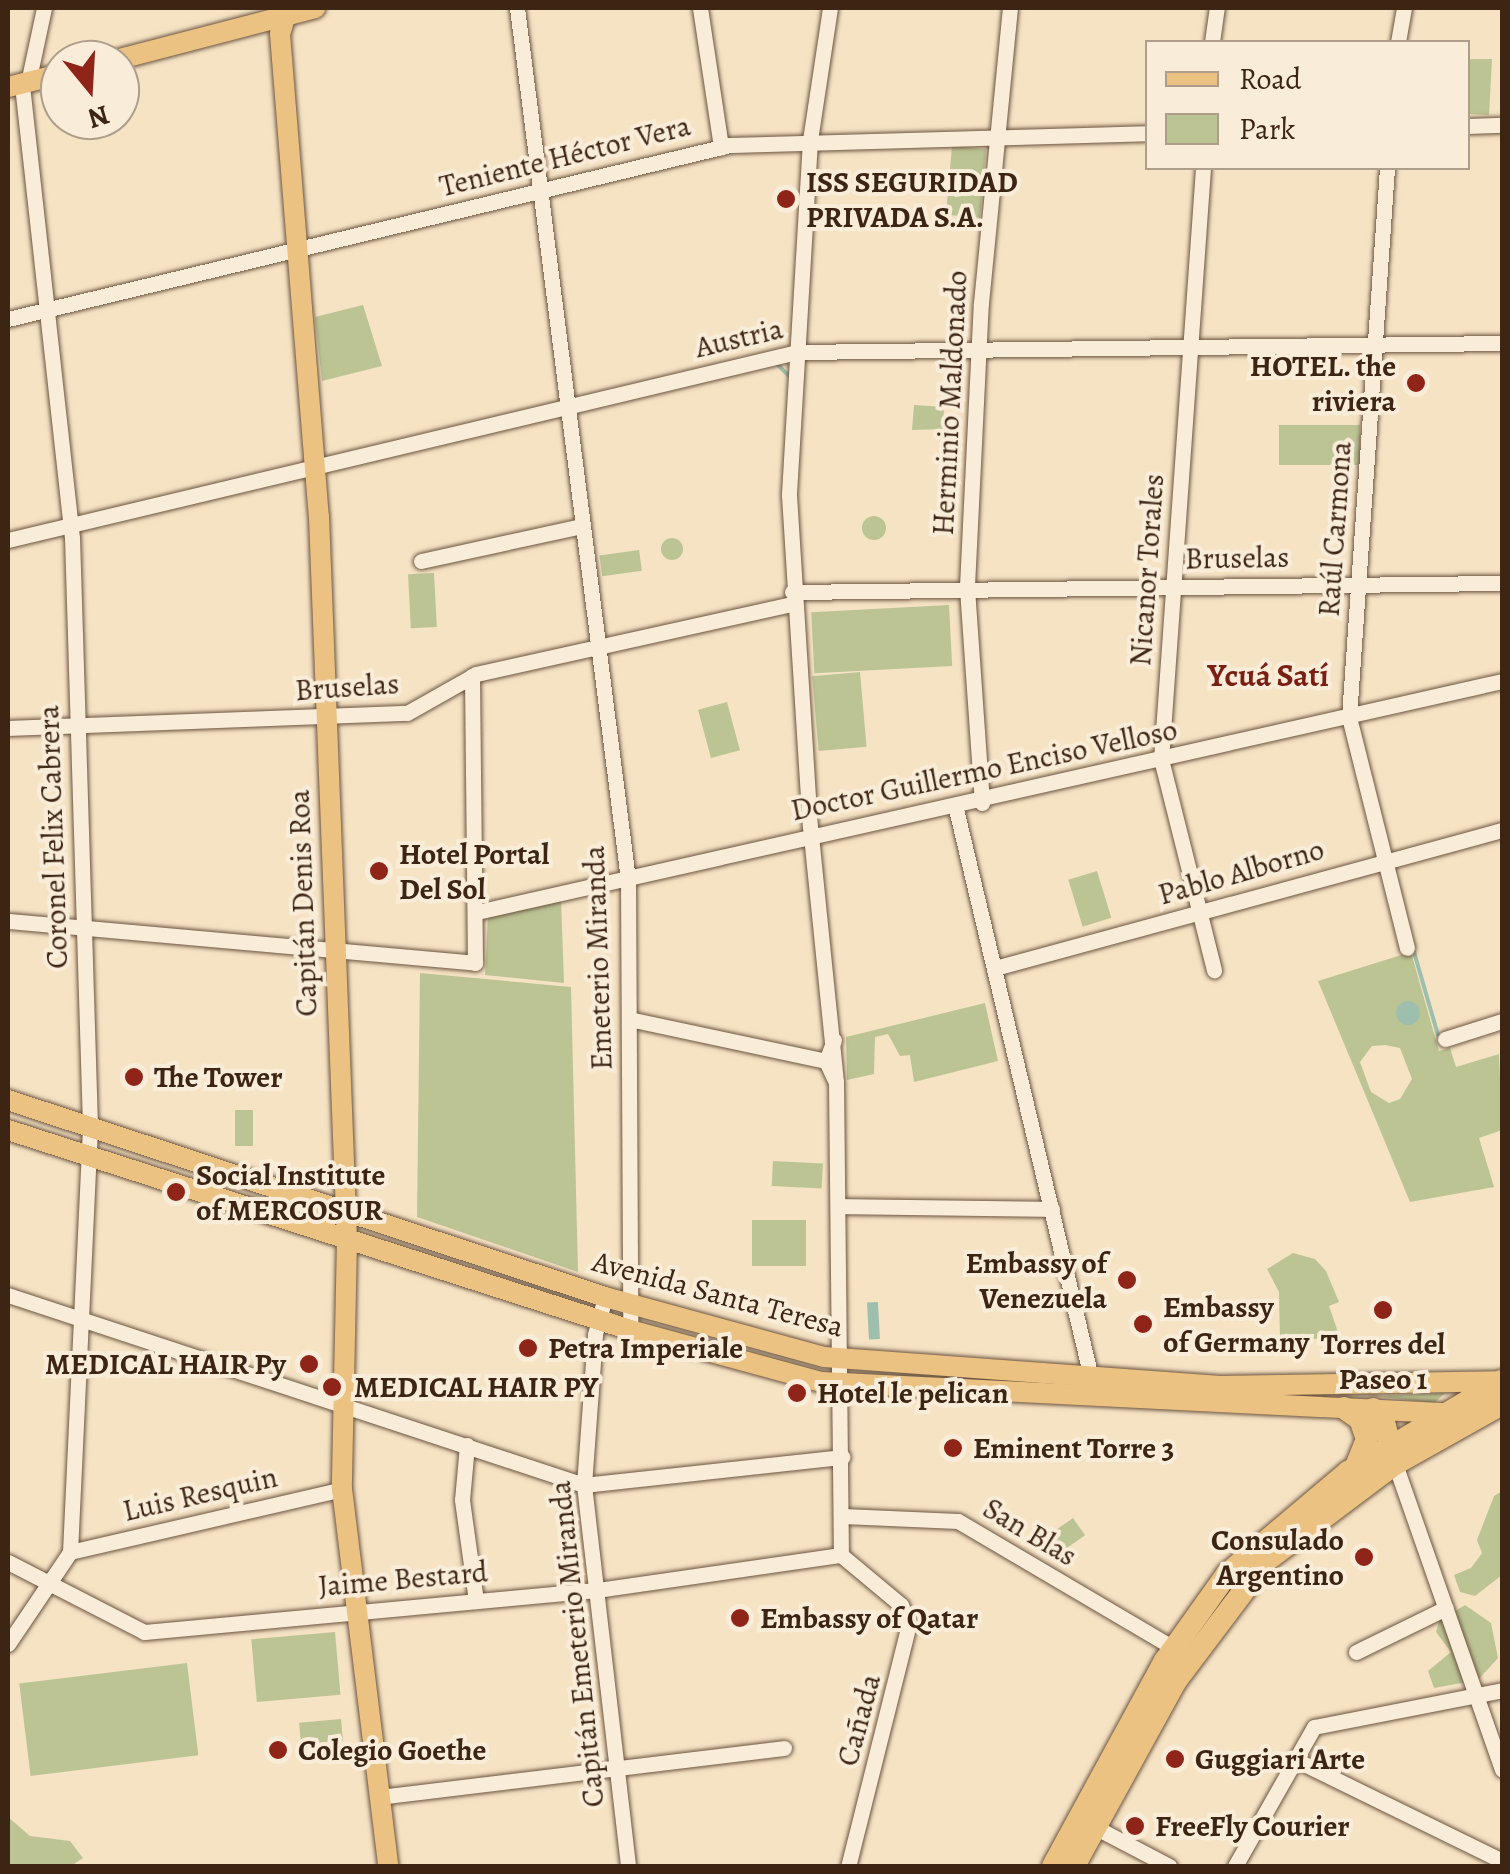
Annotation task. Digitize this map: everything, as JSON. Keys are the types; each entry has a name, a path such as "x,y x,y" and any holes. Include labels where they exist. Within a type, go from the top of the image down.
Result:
{"highway":[{"path":"1053,1866 1087,1823 1175,1682 1239,1591 1301,1531 1441,1414 1502,1381"},
{"path":"1441,1414 1498,1406"},
{"path":"1074,1866 1087,1823 1174,1648 1228,1574 1352,1470 1498,1406"},
{"path":"1344,1408 1360,1419 1367,1439 1352,1470"},
{"path":"1373,1409 1393,1454"}],"main road":[{"path":"140,53 286,12 314,8"},
{"name":"Capitán Denis Roa","path":"286,12 280,34 315,468 342,1209 347,1240 340,1401 342,1488 388,1866"},
{"name":"Avenida Santa Teresa","path":"8,1100 605,1296 843,1360 1263,1387 1502,1381"},
{"name":"Avenida Santa Teresa","path":"8,1130 630,1330 842,1385 1441,1414"}],"street":[{"name":"Coronel Felix Cabrera","path":"44,8 19,83 70,525 90,1126 84,1318 70,1552 50,1586"},
{"name":"Emeterio Miranda","path":"517,8 628,879 630,1330"},
{"path":"700,8 722,147"},
{"path":"830,8 810,140 789,495 812,838 834,1040 843,1360 842,1554"},
{"name":"Herminio Maldonado","path":"982,803 967,586 980,350 1010,8"},
{"path":"1212,40 1218,8"},
{"path":"1398,40 1404,8"},
{"path":"1470,126 1502,126"},
{"name":"Teniente Héctor Vera","path":"8,319 722,147 810,140 1145,133"},
{"name":"Nicanor Torales","path":"1203,170 1162,760 1214,970"},
{"name":"Raúl Carmona","path":"1387,170 1349,717 1382,861 1407,948"},
{"name":"Austria","path":"8,540 796,352 1502,343"},
{"path":"420,561 582,526"},
{"name":"Bruselas","path":"8,728 407,713 472,676 598,649 793,598 967,586 1502,583"},
{"path":"8,921 475,963 472,676"},
{"name":"Doctor Guillermo Enciso Velloso","path":"477,912 956,809 1502,681"},
{"path":"956,809 1094,1377 1091,1400"},
{"name":"Pablo Alborno","path":"995,968 1502,830"},
{"path":"629,1019 826,1060"},
{"path":"1445,1039 1502,1021"},
{"path":"834,1040 826,1060 836,1082"},
{"path":"840,1206 1052,1209"},
{"path":"8,1295 340,1401 584,1485 842,1457"},
{"name":"Capitán Emeterio Miranda","path":"605,1296 599,1320 584,1485 628,1866"},
{"path":"467,1445 462,1500 476,1601"},
{"path":"1393,1454 1502,1770"},
{"name":"Luis Resquin","path":"70,1552 342,1488"},
{"name":"San Blas","path":"843,1516 958,1521 1174,1648"},
{"name":"Jaime Bestard","path":"8,1562 144,1632 354,1609 597,1590 842,1554"},
{"name":"Cañada","path":"842,1554 901,1605 909,1624 848,1866"},
{"path":"8,1644 50,1586"},
{"path":"1356,1652 1446,1608"},
{"path":"1236,1866 1308,1734 1324,1722 1502,1690"},
{"path":"379,1797 784,1748"},
{"path":"1294,1759 1502,1861"},
{"path":"1087,1823 1169,1866"}],"green space":[{"path":"1470,59 1492,59 1489,115 1470,114"},
{"path":"952,146 986,149 980,218 946,215"},
{"path":"363,305 382,366 322,381 315,317"},
{"path":"914,405 944,407 943,429 912,430"},
{"path":"1279,425 1360,425 1360,465 1279,465"},
{"path":"874,516 886,528 874,540 862,528"},
{"path":"672,538 680,541 680,557 672,560 664,557 661,549 664,541"},
{"path":"639,550 642,571 602,576 599,556"},
{"path":"434,573 437,627 411,628 408,574"},
{"path":"949,605 952,666 814,673 811,612"},
{"path":"860,672 867,747 819,751 812,676"},
{"path":"727,702 740,750 711,758 698,710"},
{"path":"1097,871 1111,918 1083,927 1068,880"},
{"path":"561,900 564,983 485,975 488,916"},
{"path":"1411,952 1439,1051 1450,1048 1456,1067 1499,1054 1502,1130 1479,1138 1494,1187 1410,1202 1318,981","holes":["1372,1046 1400,1048 1412,1079 1400,1099 1389,1103 1371,1092 1360,1062"]},
{"path":"420,973 571,987 578,1272 417,1217"},
{"path":"985,1003 998,1061 914,1082 910,1055 900,1056 888,1034 875,1037 874,1074 847,1080 846,1037"},
{"path":"235,1110 253,1110 253,1146 235,1146"},
{"path":"773,1161 823,1164 822,1189 772,1186"},
{"path":"752,1220 806,1220 806,1266 752,1266"},
{"path":"1293,1253 1315,1259 1326,1271 1339,1302 1329,1306 1340,1338 1280,1340 1279,1292 1267,1269"},
{"path":"1445,1393 1434,1403 1374,1396"},
{"path":"1502,1491 1502,1575 1475,1596 1460,1592 1454,1575 1471,1568 1482,1553 1477,1540 1494,1496"},
{"path":"1073,1518 1085,1535 1056,1555 1044,1538"},
{"path":"1465,1605 1491,1623 1498,1658 1478,1680 1434,1688 1428,1671 1451,1652 1436,1632 1439,1621"},
{"path":"335,1632 340,1695 257,1702 251,1639"},
{"path":"187,1663 198,1755 31,1776 19,1684"},
{"path":"341,1719 343,1741 301,1745 299,1723"},
{"path":"8,1817 30,1836 70,1841 83,1858 71,1866 8,1866"}],"shaded area":[{"path":"1408,1001 1420,1013 1408,1025 1396,1013"},
{"path":"878,1302 880,1339 869,1340 867,1303"}],"waterway":[{"path":"777,364 788,375"},
{"path":"1414,952 1438,1035"}],"place":[{"name":"ISS SEGURIDAD PRIVADA S.A.","path":"786,199"},
{"name":"HOTEL. the riviera","path":"1416,383"},
{"name":"Hotel Portal Del Sol","path":"379,871"},
{"name":"The Tower","path":"134,1077"},
{"name":"Social Institute of MERCOSUR","path":"176,1192"},
{"name":"Embassy of Venezuela","path":"1127,1280"},
{"name":"Torres del Paseo 1","path":"1383,1310"},
{"name":"Embassy of Germany","path":"1143,1324"},
{"name":"Petra Imperiale","path":"528,1348"},
{"name":"MEDICAL HAIR Py","path":"309,1364"},
{"name":"MEDICAL HAIR PY","path":"332,1387"},
{"name":"Hotel le pelican","path":"797,1393"},
{"name":"Eminent Torre 3","path":"953,1448"},
{"name":"Consulado Argentino","path":"1364,1557"},
{"name":"Embassy of Qatar","path":"740,1618"},
{"name":"Colegio Goethe","path":"278,1750"},
{"name":"Guggiari Arte","path":"1175,1759"},
{"name":"FreeFly Courier","path":"1135,1826"}],"district":[{"name":"Ycuá Satí","path":"1268,675"}]}
